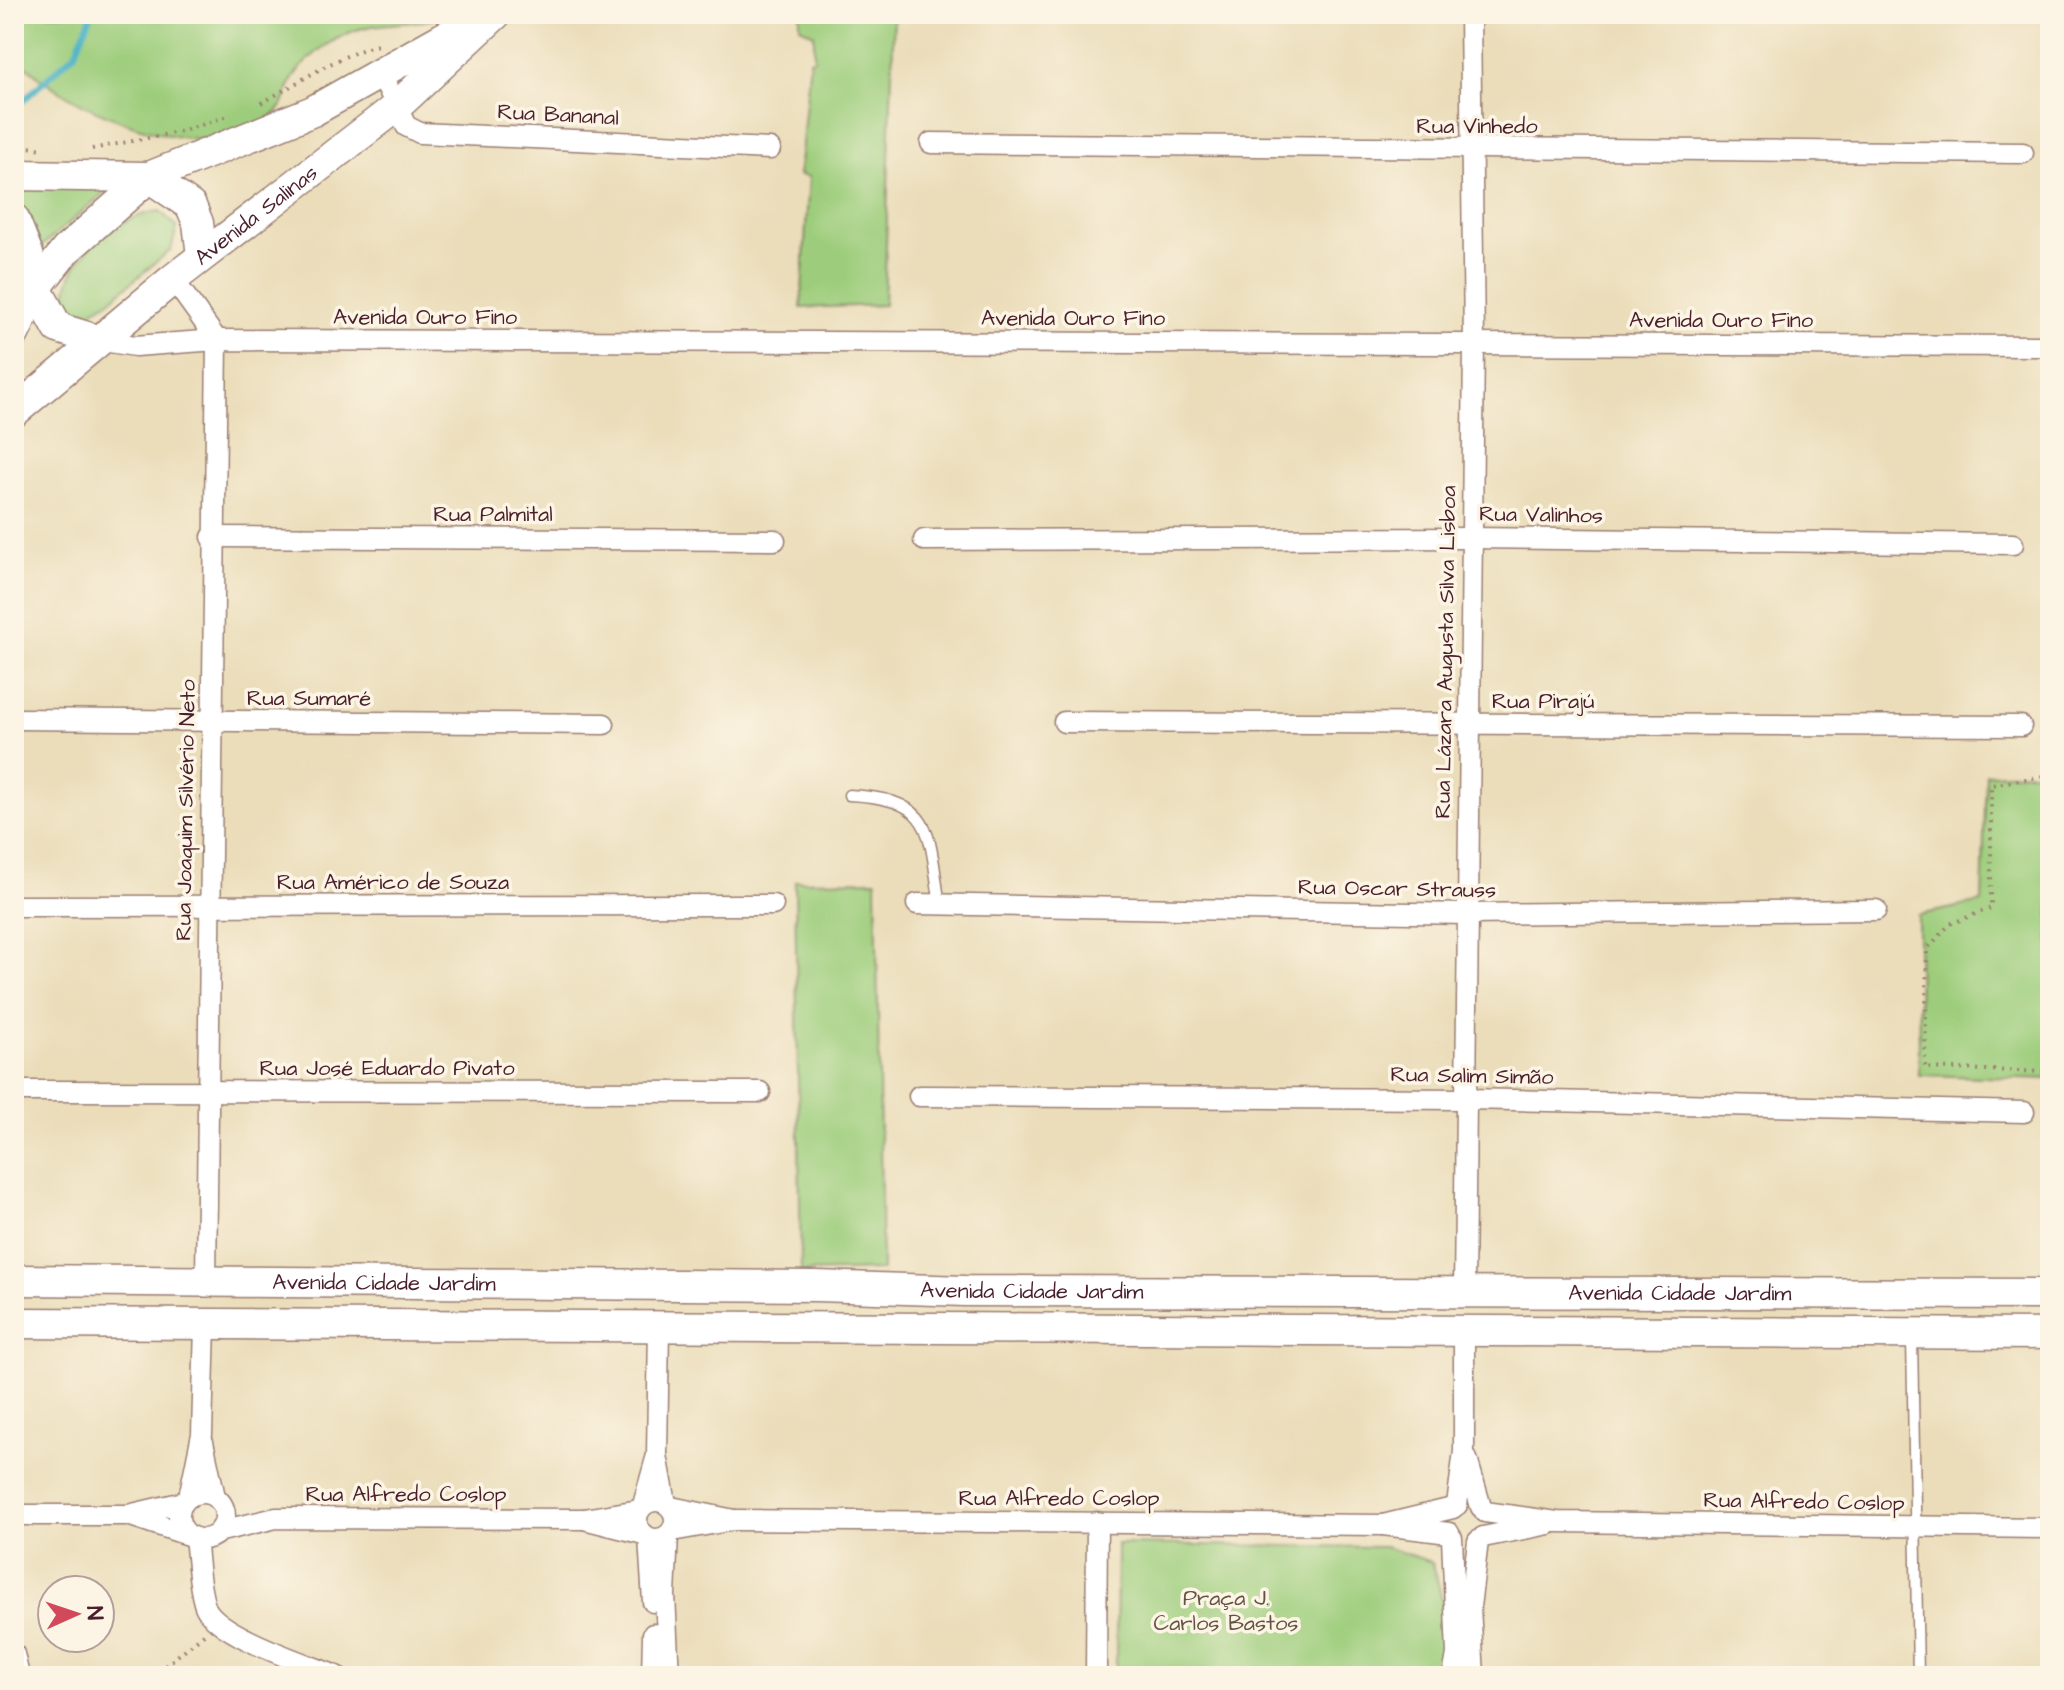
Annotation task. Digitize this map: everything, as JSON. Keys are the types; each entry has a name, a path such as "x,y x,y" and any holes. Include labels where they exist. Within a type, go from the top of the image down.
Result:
{"main road":[{"path":"14,334 36,288 66,250 149,177 278,127 485,14"},
{"name":"Avenida Salinas","path":"14,412 173,279 395,108 496,14"},
{"path":"14,175 149,177 191,206 198,223 202,256"},
{"path":"14,219 36,288 58,328 97,340"},
{"name":"Avenida Cidade Jardim","path":"14,1280 540,1283 965,1291 2050,1294"},
{"path":"540,1283 541,1327"},
{"path":"965,1291 966,1328"},
{"name":"Avenida Cidade Jardim","path":"14,1323 2050,1334"}],"street":[{"name":"Rua Lázara Augusta Silva Lisboa","path":"1464,1291 1474,343 1470,14"},
{"name":"Rua Bananal","path":"380,72 406,126 420,133 770,149"},
{"name":"Rua Vinhedo","path":"931,143 2023,153"},
{"path":"173,279 217,340"},
{"name":"Avenida Ouro Fino","path":"97,340 135,346 217,340 2050,346"},
{"name":"Rua Joaquim Silvério Neto","path":"206,1280 212,537 217,340"},
{"name":"Rua Palmital","path":"212,537 775,540"},
{"name":"Rua Valinhos","path":"924,540 1472,538 2013,544"},
{"name":"Rua Sumaré","path":"14,719 604,724"},
{"name":"Rua Pirajú","path":"1064,722 2021,726"},
{"name":"Rua Oscar Strauss","path":"917,904 1466,914 1876,910"},
{"name":"Rua Américo de Souza","path":"14,906 773,905"},
{"name":"Rua José Eduardo Pivato","path":"14,1091 760,1092"},
{"name":"Rua Salim Simão","path":"919,1096 1466,1099 2024,1112"},
{"path":"205,1324 202,1434 187,1500 179,1516 205,1535"},
{"path":"652,1676 660,1654 658,1535 676,1519 669,1505 657,1455 659,1327"},
{"path":"1453,1676 1457,1654 1451,1535 1447,1520 1455,1507 1464,1451 1464,1330"},
{"path":"202,1434 225,1516 205,1535 203,1596 210,1614 218,1623 336,1676"},
{"path":"1464,1451 1488,1525 1480,1539 1470,1607 1474,1676"},
{"path":"657,1455 637,1523 658,1535"},
{"path":"14,1515 128,1515 187,1500 202,1493 218,1499"},
{"name":"Rua Alfredo Coslop","path":"218,1499 276,1518"},
{"path":"641,1508 654,1500 669,1505"},
{"path":"1383,1525 1469,1502 1483,1510 1557,1522"},
{"name":"Rua Alfredo Coslop","path":"669,1505 734,1520"},
{"name":"Rua Alfredo Coslop","path":"205,1535 276,1518 584,1519 641,1508"},
{"path":"128,1515 205,1535"},
{"name":"Rua Alfredo Coslop","path":"584,1519 658,1535 734,1520 1383,1525"},
{"path":"1096,1676 1097,1522"},
{"path":"1383,1525 1451,1535 1465,1544 1557,1522"},
{"name":"Rua Alfredo Coslop","path":"1557,1522 2050,1528"},
{"path":"14,1654 19,1676"},
{"path":"660,1654 669,1676"}],"lane":[{"path":"849,795 880,796 915,811 929,833 940,905"},
{"path":"1912,1335 1918,1676"}],"path":[{"path":"249,109 360,50 388,43"},
{"path":"88,150 112,148 183,131 236,114"},
{"path":"14,145 52,150"},
{"path":"2050,775 1991,785 1991,908 1950,924 1927,949 1925,1068 2050,1072"},
{"path":"153,1676 218,1623"}],"green space":[{"path":"14,14 453,14 363,28 343,36 316,52 296,74 279,110 257,128 230,137 201,139 138,127 108,116 52,86 14,56"},
{"path":"800,14 894,14 884,305 801,308 809,177 799,175 810,60 814,59 814,34 800,27"},
{"path":"14,185 111,187 41,247 14,200"},
{"path":"160,211 177,227 171,250 109,301 91,311 78,311 66,300 75,268 98,240 128,221"},
{"path":"2050,771 2050,1079 1919,1075 1918,915 1982,902 1986,774"},
{"path":"876,880 882,1270 801,1272 795,881"},
{"name":"Praça J. Carlos Bastos","path":"1117,1544 1385,1547 1432,1562 1446,1632 1440,1676 1116,1676"}],"waterway":[{"path":"14,109 75,53 92,14"}]}
